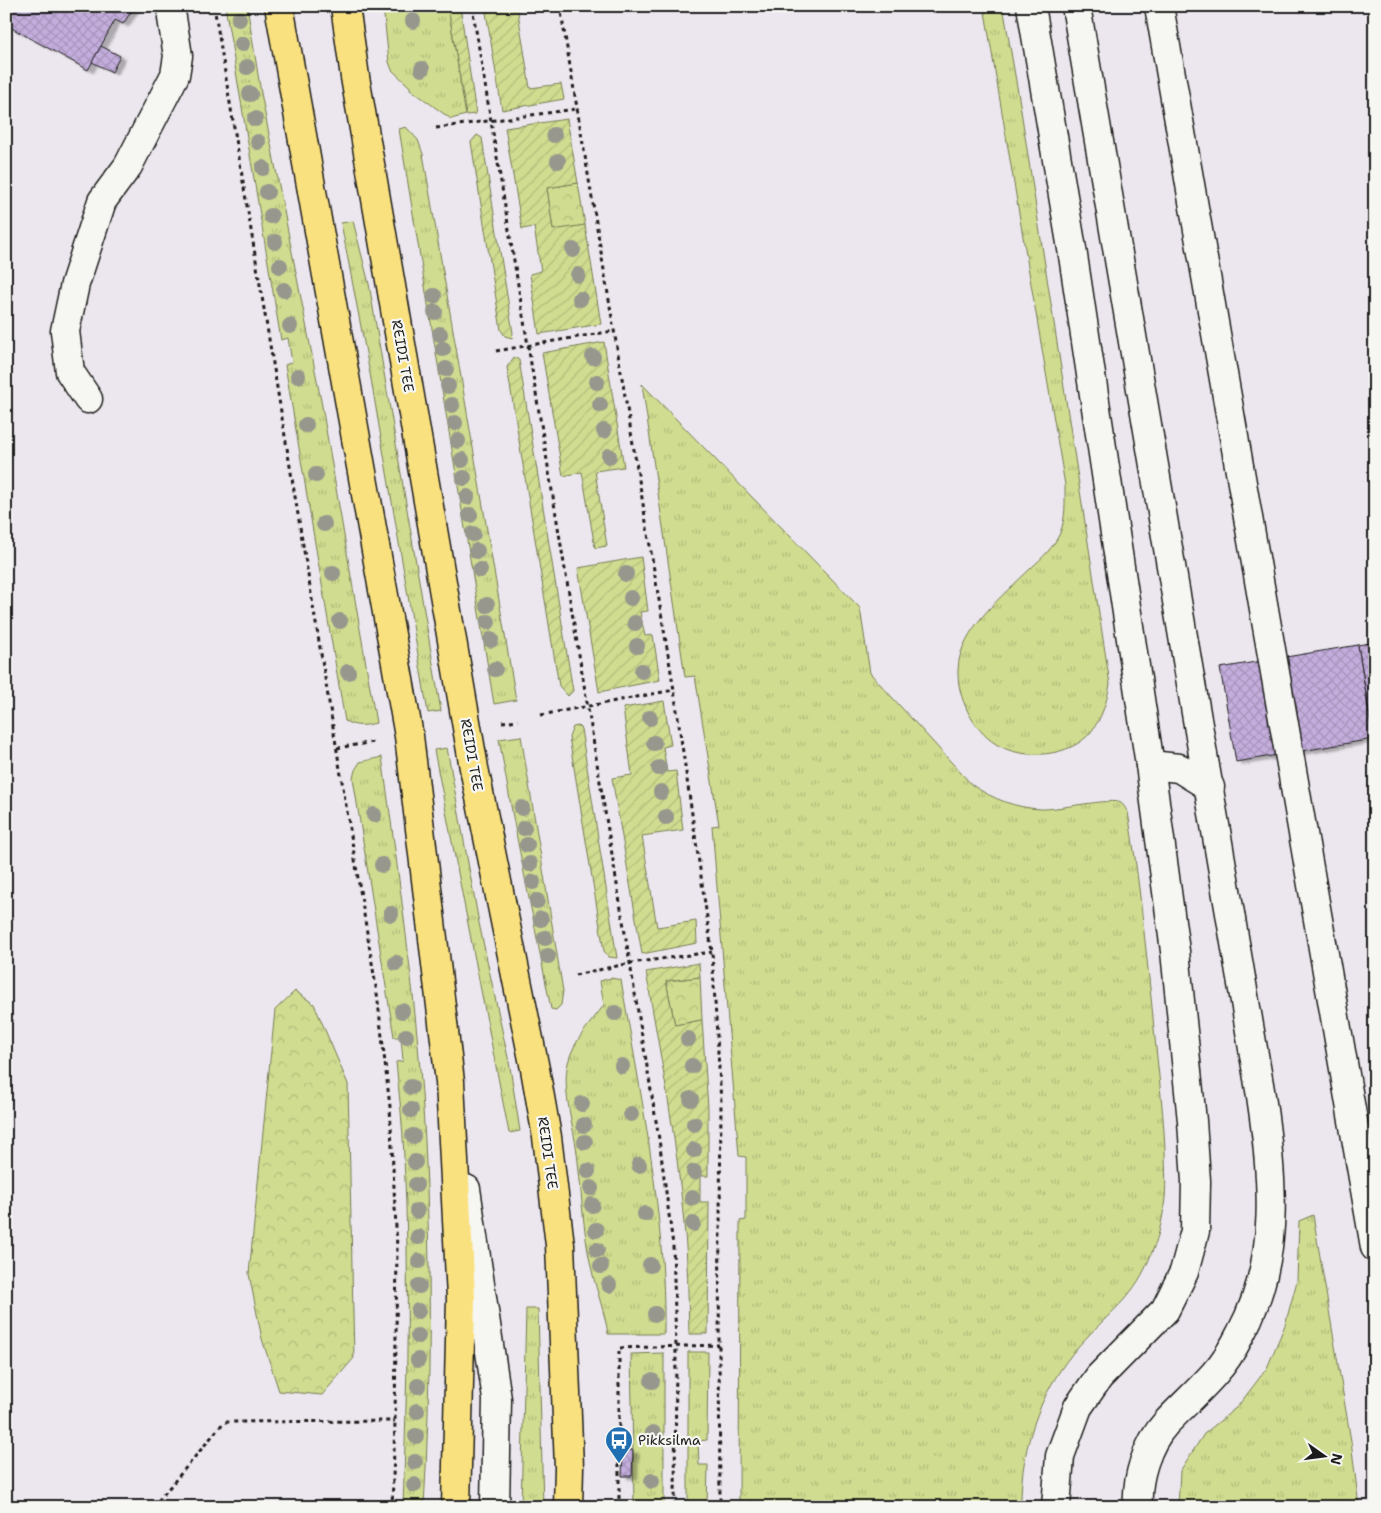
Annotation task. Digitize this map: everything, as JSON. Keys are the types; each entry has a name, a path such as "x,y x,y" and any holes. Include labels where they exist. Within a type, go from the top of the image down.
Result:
{"main road":[{"path":"279,6 409,736 450,1082 461,1298 456,1507"},
{"name":"REIDI TEE","path":"346,6 355,77 467,728 536,1069 547,1137 560,1245 569,1467 568,1507"}],"street":[{"path":"1031,6 1072,249 1150,765 1175,951 1196,1181 1194,1231 1184,1272 1165,1310 1100,1377 1078,1407 1060,1456 1056,1507"},
{"path":"1076,6 1210,787 1268,1141 1272,1181 1269,1242 1260,1289 1242,1332 1216,1373 1165,1424 1158,1434 1140,1474 1138,1507"},
{"path":"1159,6 1375,1247"},
{"path":"88,399 70,372 65,332 75,284 102,201 128,166 176,75 178,56 172,18"},
{"path":"1150,765 1179,768 1210,787"},
{"path":"450,1082 497,1400 495,1507"}],"path":[{"path":"214,6 377,993 390,1107 397,1248 392,1507"},
{"path":"472,6 659,1139 673,1245 676,1347 675,1507"},
{"path":"560,6 674,690 712,952 722,1102 719,1345 720,1507"},
{"path":"436,128 576,109"},
{"path":"496,351 613,331"},
{"path":"540,715 674,690"},
{"path":"494,724 518,720"},
{"path":"337,748 382,741"},
{"path":"575,975 631,963 712,952"},
{"path":"619,1507 619,1348 719,1345"},
{"path":"153,1507 224,1422 395,1421"}],"green space":[{"path":"225,6 247,6 261,93 322,406 376,723 372,724 356,725 345,721 285,365 292,362 288,338 281,340"},
{"path":"383,6 448,6 466,115 451,119 410,89 392,70 389,62"},
{"path":"448,6 460,6 476,114 466,115"},
{"path":"485,6 517,6 530,88 561,84 564,99 502,110"},
{"path":"984,6 1003,6 1020,104 1110,684 1104,709 1091,732 1072,747 1046,754 1019,753 996,744 988,738 968,712 958,680 960,655 974,627 996,601 1054,543 1062,527 1065,503 1065,485"},
{"path":"567,119 578,183 547,188 553,230 585,225 601,324 539,334 530,274 541,271 534,227 522,229 505,128"},
{"path":"406,127 418,140 423,154 516,700 494,704 399,129"},
{"path":"477,135 482,138 513,333 512,338 505,336 501,330 471,142"},
{"path":"578,183 585,225 553,231 547,188"},
{"path":"353,221 369,284 441,711 428,713 371,379 341,223"},
{"path":"604,342 624,467 595,471 607,546 595,548 582,472 563,476 542,353"},
{"path":"514,357 519,360 573,691 568,696 559,686 507,367"},
{"path":"642,384 860,608 870,673 972,785 988,795 1023,807 1049,809 1115,802 1121,803 1128,812 1142,910 1163,1114 1166,1178 1161,1226 1155,1245 1138,1281 1124,1300 1072,1354 1058,1373 1047,1393 1030,1437 1022,1483 1021,1507 739,1507 740,1221 746,1220 746,1157 739,1156 712,826 719,825 695,676 685,677"},
{"path":"641,557 648,611 640,612 645,636 653,635 660,680 599,692 578,568"},
{"path":"664,701 671,745 663,747 667,772 676,771 683,830 642,836 657,927 696,921 697,943 642,954 612,778 632,775 623,708"},
{"path":"578,726 581,729 617,958 609,957 604,951 569,737 573,727"},
{"path":"521,736 563,991 561,1005 556,1010 551,1009 499,739"},
{"path":"447,748 479,923 510,1067 520,1131 509,1133 434,750"},
{"path":"382,757 413,996 425,1140 429,1324 424,1507 403,1507 407,1376 406,1201 402,1121 396,1062 403,1061 401,1037 394,1037 353,778 360,762"},
{"path":"699,963 700,977 666,981 675,1025 702,1020 708,1108 708,1176 700,1176 700,1202 709,1202 708,1334 689,1334 688,1279 681,1192 668,1097 646,972"},
{"path":"700,977 702,1020 675,1025 666,981"},
{"path":"611,978 621,980 651,1156 661,1245 664,1289 664,1334 608,1334 586,1240 566,1072 574,1047 604,1005 600,981"},
{"path":"295,991 314,1004 348,1084 354,1358 322,1395 279,1391 262,1339 249,1274 275,1010"},
{"path":"1313,1215 1351,1441 1359,1507 1178,1507 1180,1471 1204,1434 1238,1406 1267,1368 1285,1325 1297,1281 1299,1221"},
{"path":"526,1309 538,1309 543,1507 521,1507"},
{"path":"688,1352 708,1352 707,1440 698,1441 699,1465 708,1465 707,1507 688,1507"},
{"path":"664,1353 664,1507 634,1507 631,1354"}],"building":[{"path":"6,6 135,6 123,24 115,20 88,70 6,25"},
{"path":"101,46 120,56 112,72 92,62"},
{"path":"1375,642 1375,749 1358,645"},
{"path":"1358,645 1373,739 1236,762 1220,668"},
{"path":"623,1450 633,1450 632,1476 622,1476"}],"place":[{"name":"Pikksilma","path":"619,1464"}]}
